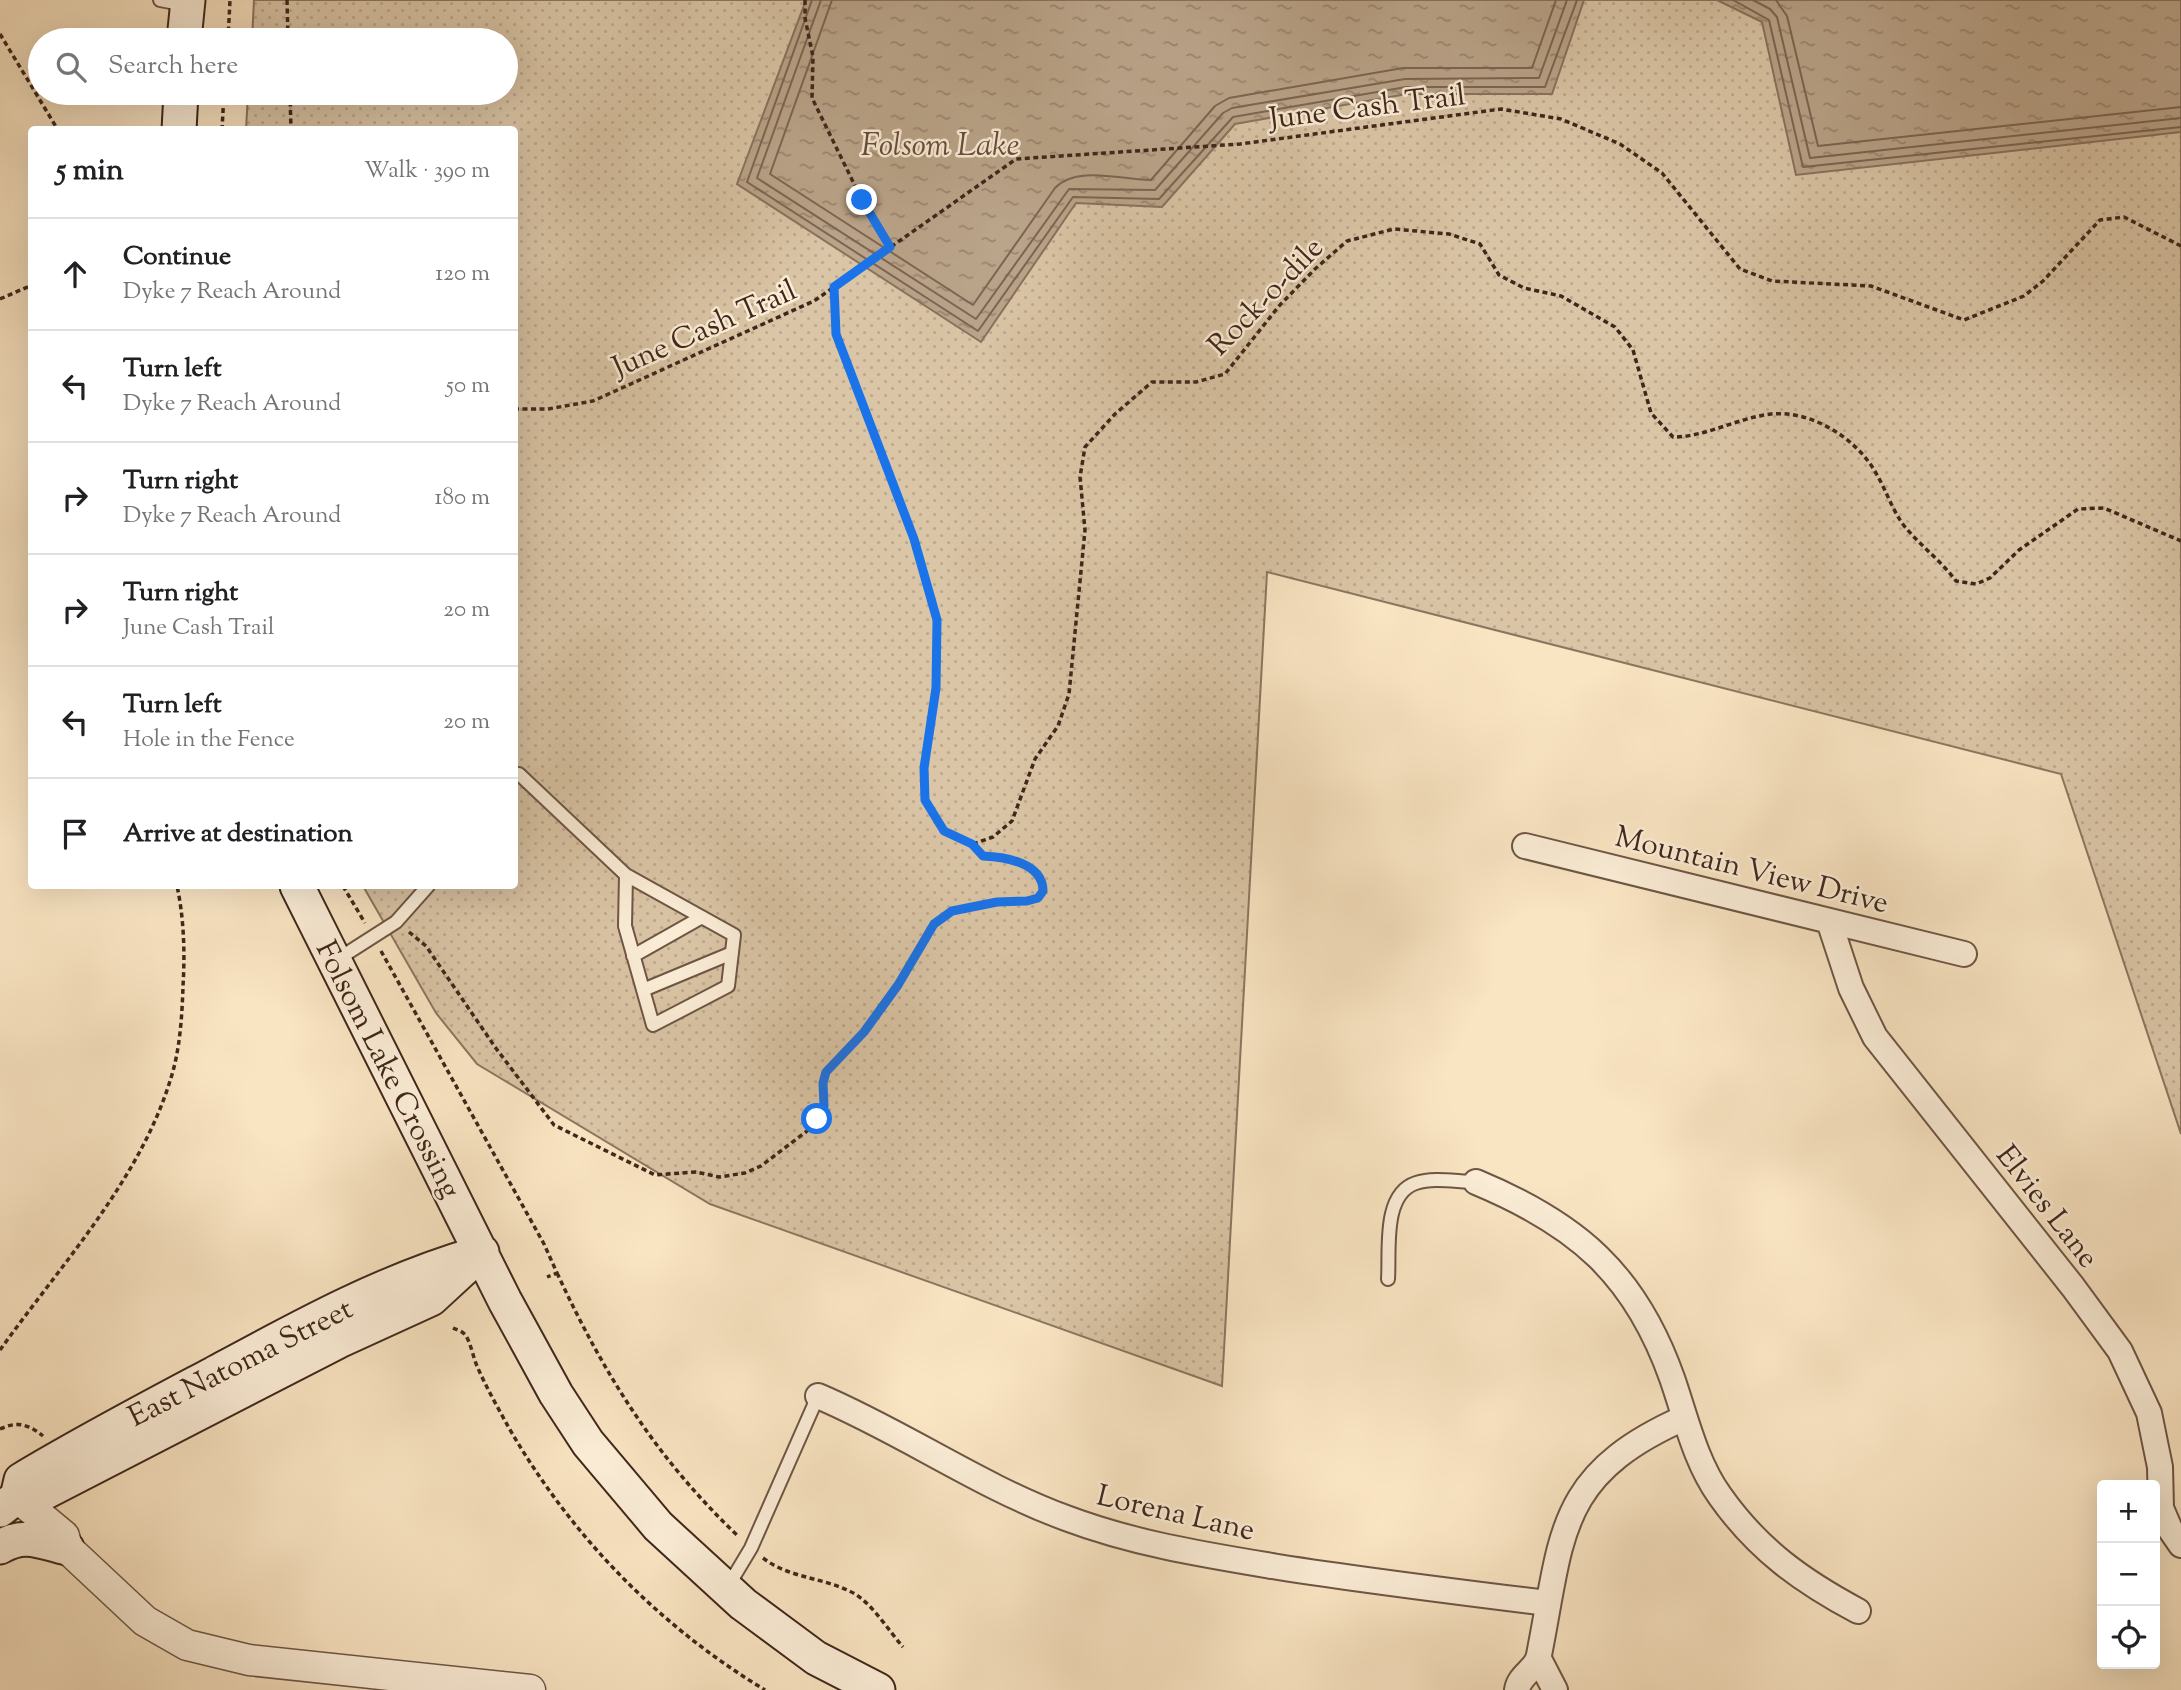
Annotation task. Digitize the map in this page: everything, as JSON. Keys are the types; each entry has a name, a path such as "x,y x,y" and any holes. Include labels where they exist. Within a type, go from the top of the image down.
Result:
{"main road":[{"path":"180,1 183,28"},
{"path":"178,126 180,105"},
{"name":"Folsom Lake Crossing","path":"299,889 482,1252"},
{"path":"482,1252 556,1394 587,1443 659,1526 727,1588 816,1658 878,1690"},
{"name":"East Natoma Street","path":"9,1503 21,1480 279,1338 419,1270 482,1252"},
{"name":"East Natoma Street","path":"9,1503 34,1498 339,1341 431,1300 482,1252"},
{"path":"0,1547 21,1538 36,1537 66,1548"}],"street":[{"name":"Mountain View Drive","path":"1525,846 1965,954"},
{"name":"Elvies Lane","path":"1829,921 1851,988 1875,1037 2073,1287 2120,1351 2149,1413 2160,1467 2161,1508 2181,1545"},
{"path":"1476,1182 1548,1216 1581,1238 1607,1263 1647,1319 1673,1381 1700,1460 1719,1495 1742,1525 1806,1583 1858,1611"},
{"name":"Lorena Lane","path":"818,1396 873,1420 1012,1495 1121,1537 1187,1553 1368,1581 1547,1603"},
{"path":"1517,1690 1519,1681 1539,1659 1560,1539 1587,1488 1619,1454 1637,1441 1684,1418"},
{"path":"9,1503 64,1536 66,1548 145,1621 187,1645 249,1660 530,1690"},
{"path":"1539,1659 1555,1690"}],"lane":[{"path":"518,774 626,875 734,935 728,986 653,1025 625,926 626,875"},
{"path":"335,961 396,922 425,889"},
{"path":"634,956 702,917"},
{"path":"643,990 732,953"},
{"path":"1388,1279 1392,1210 1398,1196 1414,1184 1428,1181 1476,1182"},
{"path":"727,1588 751,1548 818,1396"}],"path":[{"path":"229,28 230,0"},
{"path":"287,0 288,28"},
{"path":"805,0 804,18 813,57 812,98 862,200 890,247"},
{"path":"0,34 28,80"},
{"path":"43,105 56,126"},
{"path":"222,126 224,105"},
{"path":"290,105 291,126"},
{"name":"June Cash Trail","path":"518,409 548,409 593,401 814,301 1016,159 1240,144 1502,109 1560,119 1620,144 1661,173 1740,269 1772,281 1871,286 1964,320 2024,296 2043,281 2100,220 2124,218 2181,246"},
{"name":"Rock-o-dile","path":"972,844 993,836 1012,821 1035,759 1058,726 1069,694 1085,530 1080,477 1085,447 1115,414 1152,382 1196,382 1225,374 1279,306 1347,241 1394,229 1449,234 1480,244 1499,275 1524,288 1561,296 1615,327 1633,350 1651,413 1673,437 1690,437 1723,424 1773,414 1810,417 1842,436 1876,473 1887,499 1906,528 1941,560 1956,581 1976,583 1990,578 2019,550 2078,509 2104,508 2181,541"},
{"path":"0,299 28,287"},
{"path":"396,922 426,946 495,1048 554,1125 655,1175 696,1172 719,1177 745,1173 761,1166 807,1131 824,1106 823,1083 826,1072 864,1032 898,985 934,924 944,915 997,902 1027,901 1038,898 1043,891 1043,881 1035,870 1002,857 983,856 972,844 944,831 925,800 924,768 936,688 937,620 914,539 836,334 834,287"},
{"path":"0,1350 108,1202 139,1152 170,1082 179,1036 184,978 177,889"},
{"path":"346,889 480,1134 513,1187 604,1367 645,1432 687,1484 751,1548 774,1566 837,1585 858,1596 903,1647"},
{"path":"547,1277 557,1273"},
{"path":"453,1328 466,1336 478,1369 509,1427 534,1468 586,1540 617,1574 682,1634 765,1690"},
{"path":"0,1429 16,1423 31,1427 45,1437 59,1457"}],"shaded area":[{"path":"254,0 2181,0 2181,1134 2061,774 1267,572 1222,1386 710,1204 477,1064 436,1013 365,889 518,889 518,126 246,126 247,105 518,105 518,28 253,28"}],"water":[{"name":"Folsom Lake","path":"806,0 1584,0 1552,94 1407,94 1235,124 1162,207 1076,203 981,342 737,184"},
{"path":"1717,0 2181,0 2181,132 1796,175 1762,22"}],"route":[{"path":"817,1119 824,1106 823,1083 826,1072 841,1060 864,1032 898,985 934,924 952,911 997,902 1027,901 1038,898 1043,891 1043,881 1035,870 1002,857 983,856 972,844 944,831 925,800 924,768 936,688 937,620 914,539 852,370 836,334 834,287 890,247 862,200"}]}
